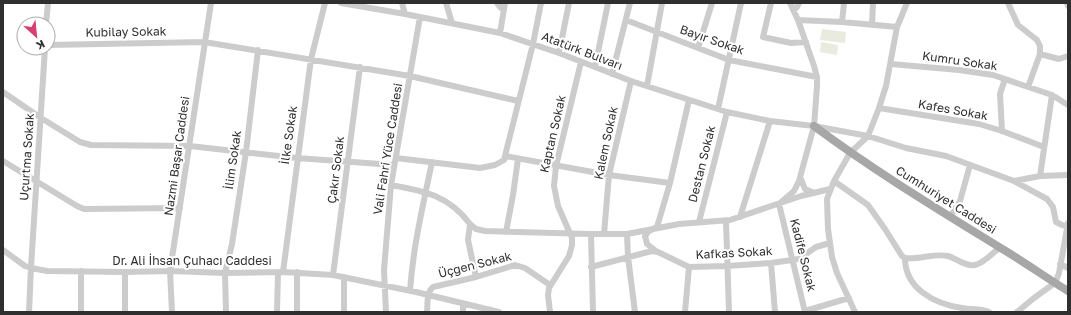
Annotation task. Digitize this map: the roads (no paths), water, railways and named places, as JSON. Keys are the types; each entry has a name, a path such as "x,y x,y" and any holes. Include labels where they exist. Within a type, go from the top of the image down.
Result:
{"main road":[{"name":"Cumhuriyet Caddesi","path":"814,126 850,153 1000,247 1068,292"}],"street":[{"path":"47,16 48,3"},
{"name":"Nazmi Başar Caddesi","path":"172,312 170,271 211,3"},
{"name":"İlke Sokak","path":"277,312 280,272 311,59 325,3"},
{"name":"Atatürk Bulvarı","path":"341,3 500,33 559,53 631,81 718,110 770,121 814,126 868,136 906,148 946,156 1014,181 1049,201 1053,207 1056,222 1062,225 1068,225"},
{"path":"402,3 405,14"},
{"path":"446,3 452,23"},
{"path":"497,3 500,8 505,6 500,33"},
{"path":"396,158 474,168 485,168 504,160 533,44 541,3"},
{"path":"559,53 569,3"},
{"path":"594,67 608,3"},
{"path":"612,74 630,3"},
{"path":"647,86 662,3"},
{"path":"698,48 712,3"},
{"path":"718,110 741,3"},
{"path":"771,3 763,37 791,43 806,42"},
{"path":"779,204 796,189 801,175 814,126 817,77 798,20 790,3"},
{"path":"794,10 799,3"},
{"path":"842,22 844,3"},
{"path":"872,25 873,3"},
{"path":"855,312 836,269 830,243 827,202 830,189 850,153 868,136 879,108 891,64 897,27 907,3"},
{"path":"1008,3 1018,25 1038,42 1041,48 1028,86"},
{"name":"Vali Fahri Yüce Caddesi","path":"386,312 386,286 384,270 391,185 420,17"},
{"name":"Bayır Sokak","path":"626,20 729,60 817,77"},
{"path":"798,20 897,27"},
{"name":"Kubilay Sokak","path":"56,45 204,42 410,76 518,101"},
{"name":"İlim Sokak","path":"226,312 225,273 232,244 246,152 258,50"},
{"path":"1040,54 1056,58 1068,56"},
{"name":"Uçurtma Sokak","path":"29,312 45,56"},
{"name":"Kaptan Sokak","path":"571,234 554,191 556,166 581,62"},
{"name":"Kumru Sokak","path":"891,64 959,70 993,75 1052,95 1068,105"},
{"name":"Çakır Sokak","path":"333,275 360,67"},
{"path":"1002,131 1000,94 1005,79"},
{"name":"Kalem Sokak","path":"604,234 609,175 631,81"},
{"path":"3,92 80,142 90,145 190,146 297,158 394,165"},
{"path":"1040,176 1052,95"},
{"path":"628,257 642,251 645,245 645,238 649,231 656,227 670,183 689,100"},
{"name":"Kafes Sokak","path":"879,108 932,118 972,122 1044,146"},
{"name":"Destan Sokak","path":"699,222 727,112"},
{"path":"740,218 770,121"},
{"path":"505,156 609,175 670,183"},
{"path":"506,232 518,159"},
{"path":"3,161 84,209 180,208"},
{"path":"410,291 417,234 432,162"},
{"path":"950,217 960,200 970,165"},
{"path":"801,175 803,187 807,191 812,192"},
{"path":"1014,181 1040,176 1068,176"},
{"path":"834,181 868,205 879,219 902,256 905,258 906,272 912,282 932,299 945,305 970,310 982,309 989,312"},
{"path":"391,185 426,192 436,196 462,213 470,224 476,229 482,231 571,234 628,234 656,227 699,222 726,221 740,218 812,192 830,189"},
{"name":"Kadife Sokak","path":"779,204 805,312"},
{"path":"726,221 730,312"},
{"path":"470,224 468,240 476,277"},
{"path":"1016,312 1023,310 1058,278 1068,225"},
{"name":"Kafkas Sokak","path":"641,231 644,233 648,246 689,267 727,266 793,260 801,258 819,245 830,243"},
{"path":"550,312 548,295 550,285 570,252 573,242 571,234"},
{"path":"591,234 593,312"},
{"path":"628,234 628,257 635,312"},
{"path":"905,258 944,255 955,258 972,266 1000,247"},
{"name":"Dr. Ali İhsan Çuhacı Caddesi","path":"3,250 21,263 31,268 47,271 170,271 225,273 297,272 333,275 499,312"},
{"path":"591,267 648,252 658,252"},
{"path":"771,263 775,312"},
{"path":"1060,264 1068,268"},
{"name":"Üçgen Sokak","path":"428,296 431,289 436,285 476,277 517,265 525,268 550,285"},
{"path":"685,312 689,267"},
{"path":"81,271 81,312"},
{"path":"125,272 125,312"},
{"path":"297,272 297,312"},
{"path":"344,277 344,312"},
{"path":"427,312 428,296"},
{"path":"805,312 849,298"},
{"path":"463,304 463,312"},
{"path":"945,305 950,312"}]}
